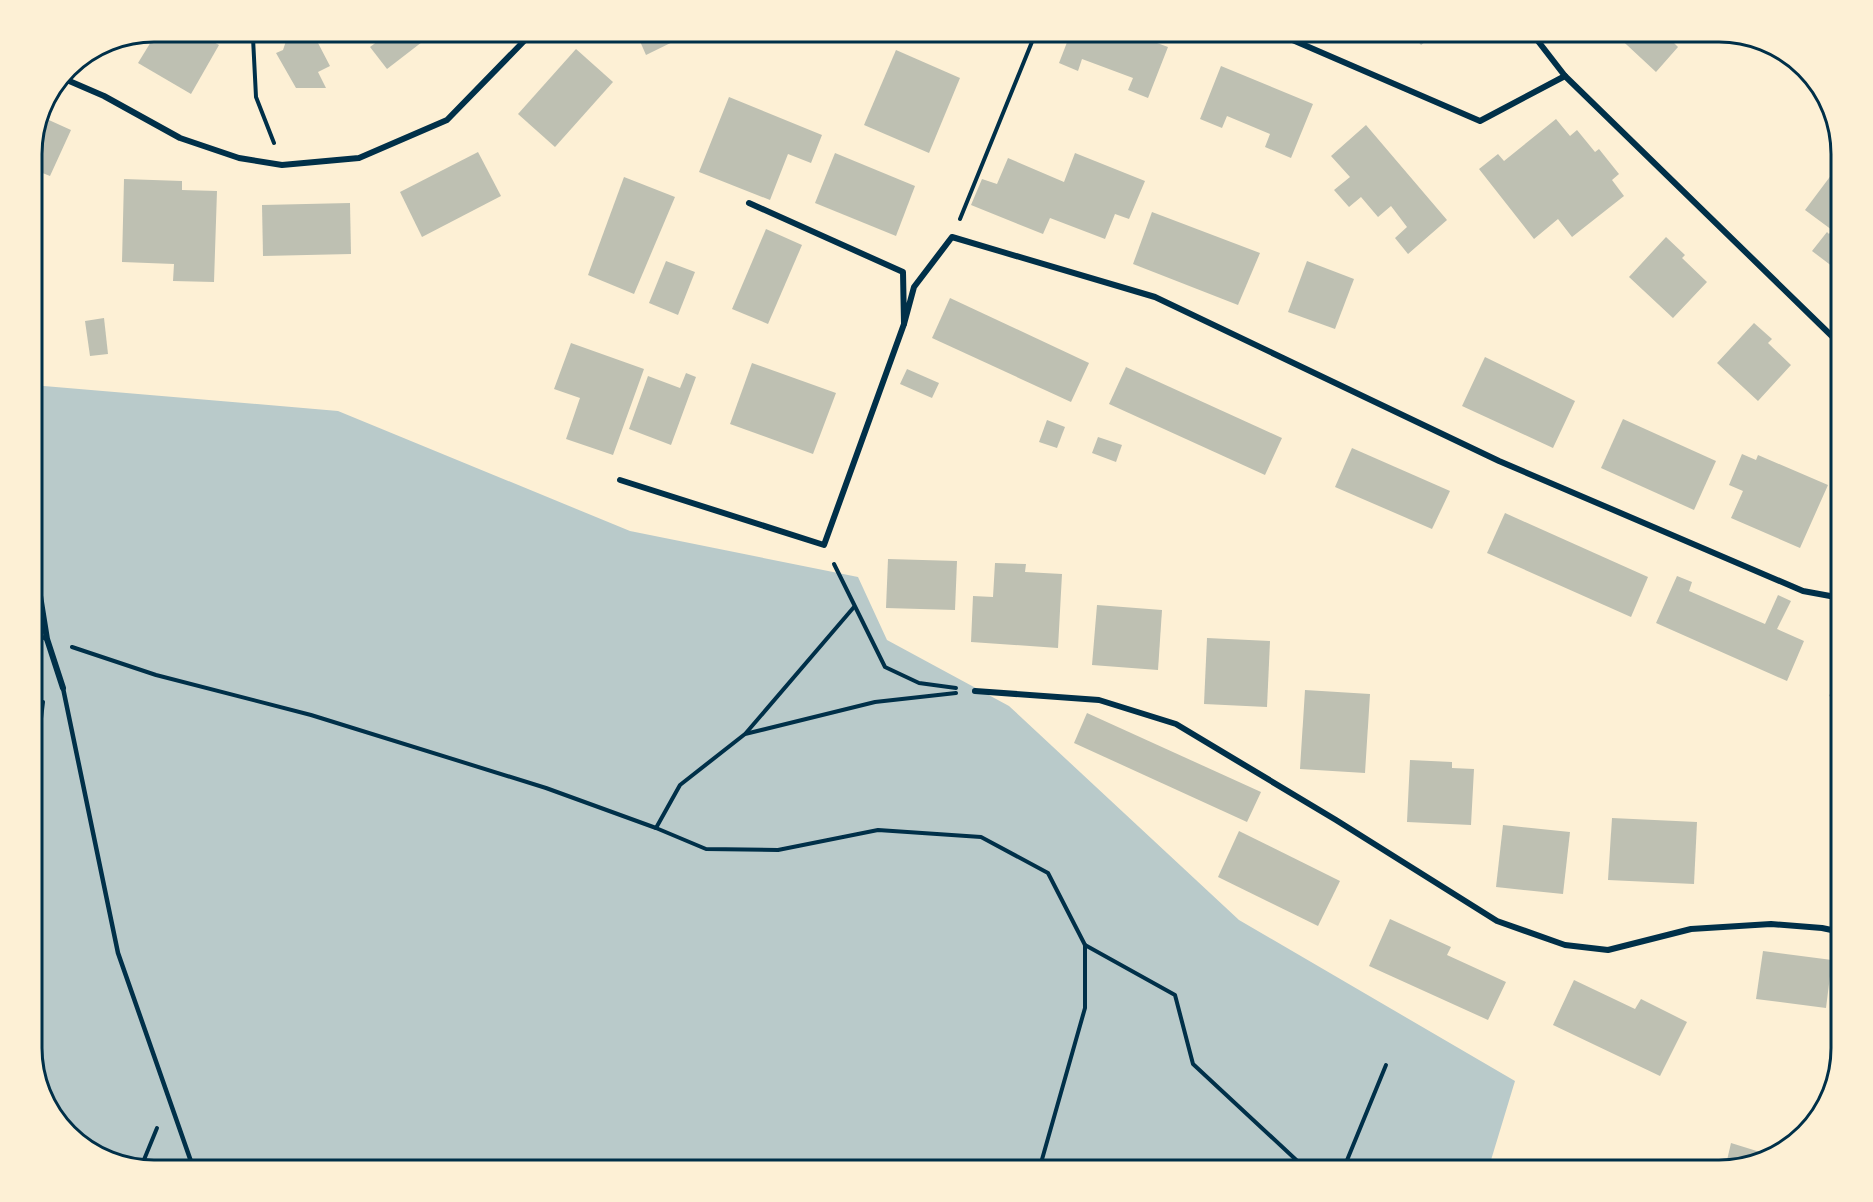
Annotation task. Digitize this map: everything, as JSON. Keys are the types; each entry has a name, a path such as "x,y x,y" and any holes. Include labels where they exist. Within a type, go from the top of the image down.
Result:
{"street":[{"path":"69,81 104,96 180,138 239,158 282,165 359,158 447,120 523,42"},
{"path":"1297,42 1480,121 1565,76"},
{"path":"1539,42 1565,76 1831,334"},
{"path":"749,203 903,272 904,324"},
{"path":"620,480 824,545 904,324 914,287 952,237 1155,297 1499,461 1803,591 1831,596"},
{"path":"42,608 47,639 63,688"},
{"path":"975,691 1099,700 1176,724 1336,820 1497,921 1565,945 1608,950 1691,929 1771,924 1831,930"}],"lane":[{"path":"42,637 47,639"},
{"path":"63,688 118,953 190,1160"}],"path":[{"path":"252,42 256,97 282,165"},
{"path":"952,237 1032,42"},
{"path":"824,545 885,667 919,683 975,691"},
{"path":"656,828 680,785 745,734 854,607"},
{"path":"47,639 156,675 311,715 546,788 656,828 706,849 778,850 878,830 981,837 1048,873 1085,945 1085,1008 1041,1160"},
{"path":"745,734 875,702 975,691"},
{"path":"42,714 44,698"},
{"path":"1085,945 1175,994 1193,1064 1296,1160"},
{"path":"1346,1160 1386,1065"},
{"path":"144,1159 169,1099"}],"shaded area":[{"path":"42,386 338,411 630,531 858,577 887,640 1009,706 1239,920 1515,1081 1491,1160 154,1160 132,1158 104,1148 80,1132 65,1116 51,1091 42,1056"}],"building":[{"path":"151,42 214,42 219,45 191,94 138,63"},
{"path":"286,42 320,42 318,43 330,66 318,72 326,88 296,88 276,53 283,50"},
{"path":"377,42 422,42 387,69 370,47"},
{"path":"640,42 673,42 646,55"},
{"path":"1067,42 1154,42 1168,47 1148,98 1128,90 1133,78 1082,59 1078,71 1059,63"},
{"path":"1624,42 1675,42 1678,47 1656,72"},
{"path":"576,49 613,82 555,147 518,114"},
{"path":"896,50 960,78 929,153 864,125"},
{"path":"1221,66 1313,104 1291,158 1265,147 1270,134 1227,116 1222,128 1200,119"},
{"path":"729,97 822,135 811,163 788,154 770,200 699,172"},
{"path":"1556,119 1570,136 1577,130 1595,152 1599,149 1619,174 1612,180 1624,196 1572,237 1558,219 1534,239 1479,169 1498,154 1504,161"},
{"path":"48,120 71,130 50,176 42,173 42,146"},
{"path":"1366,125 1447,220 1408,254 1395,238 1407,227 1391,206 1378,217 1361,197 1349,207 1334,190 1350,177 1331,156"},
{"path":"478,152 501,196 422,237 400,192"},
{"path":"835,153 915,186 896,236 815,203"},
{"path":"1075,153 1145,181 1129,219 1115,214 1105,239 1050,218 1043,234 971,205 982,179 997,184 1008,158 1064,182"},
{"path":"1831,175 1831,229 1805,210"},
{"path":"624,177 675,197 634,294 588,275"},
{"path":"124,179 182,181 182,190 217,191 214,282 173,281 174,264 122,262"},
{"path":"350,203 351,254 263,256 262,205"},
{"path":"1152,212 1260,253 1238,305 1133,264"},
{"path":"766,229 802,245 768,324 732,309"},
{"path":"1831,231 1831,265 1812,251 1827,232 1829,234"},
{"path":"1666,237 1685,255 1682,258 1707,282 1673,318 1629,277"},
{"path":"666,261 695,272 678,315 649,303"},
{"path":"1307,261 1354,279 1335,329 1288,312"},
{"path":"950,298 1089,363 1071,402 932,338"},
{"path":"104,318 108,354 90,356 85,321"},
{"path":"1754,323 1772,339 1768,343 1791,365 1758,401 1717,363"},
{"path":"571,343 644,369 613,455 566,439 580,398 554,389"},
{"path":"1485,357 1575,401 1553,448 1462,406"},
{"path":"752,363 836,393 813,454 730,424"},
{"path":"1126,367 1282,438 1265,475 1109,404"},
{"path":"907,369 939,383 932,398 900,384"},
{"path":"686,373 696,377 671,445 629,429 648,376 680,388"},
{"path":"1623,419 1716,461 1694,510 1601,468"},
{"path":"1047,420 1065,427 1057,448 1039,442"},
{"path":"1098,437 1122,445 1116,462 1092,453"},
{"path":"1352,448 1450,491 1432,529 1335,487"},
{"path":"1742,454 1756,460 1758,455 1828,485 1800,548 1731,518 1743,491 1729,485"},
{"path":"1505,513 1648,577 1631,617 1487,553"},
{"path":"888,559 957,561 955,610 886,608"},
{"path":"995,563 1026,564 1025,572 1062,574 1058,648 971,642 973,596 993,597"},
{"path":"1677,576 1692,582 1689,591 1765,624 1778,595 1791,601 1777,629 1804,641 1787,681 1656,623"},
{"path":"1097,605 1162,610 1158,670 1092,665"},
{"path":"1207,638 1270,641 1267,707 1204,704"},
{"path":"1305,690 1370,694 1365,773 1300,769"},
{"path":"1087,713 1261,792 1247,822 1074,743"},
{"path":"1410,760 1452,762 1452,768 1474,769 1471,825 1407,822"},
{"path":"1612,818 1697,822 1694,884 1608,880"},
{"path":"1503,825 1570,832 1563,894 1496,887"},
{"path":"1239,831 1340,881 1318,926 1218,877"},
{"path":"1390,919 1451,947 1447,955 1506,982 1488,1020 1369,966"},
{"path":"1763,951 1831,960 1826,1008 1756,999"},
{"path":"1574,980 1635,1009 1641,999 1687,1022 1660,1076 1553,1025"},
{"path":"1731,1143 1760,1152 1748,1156 1727,1159"}]}
